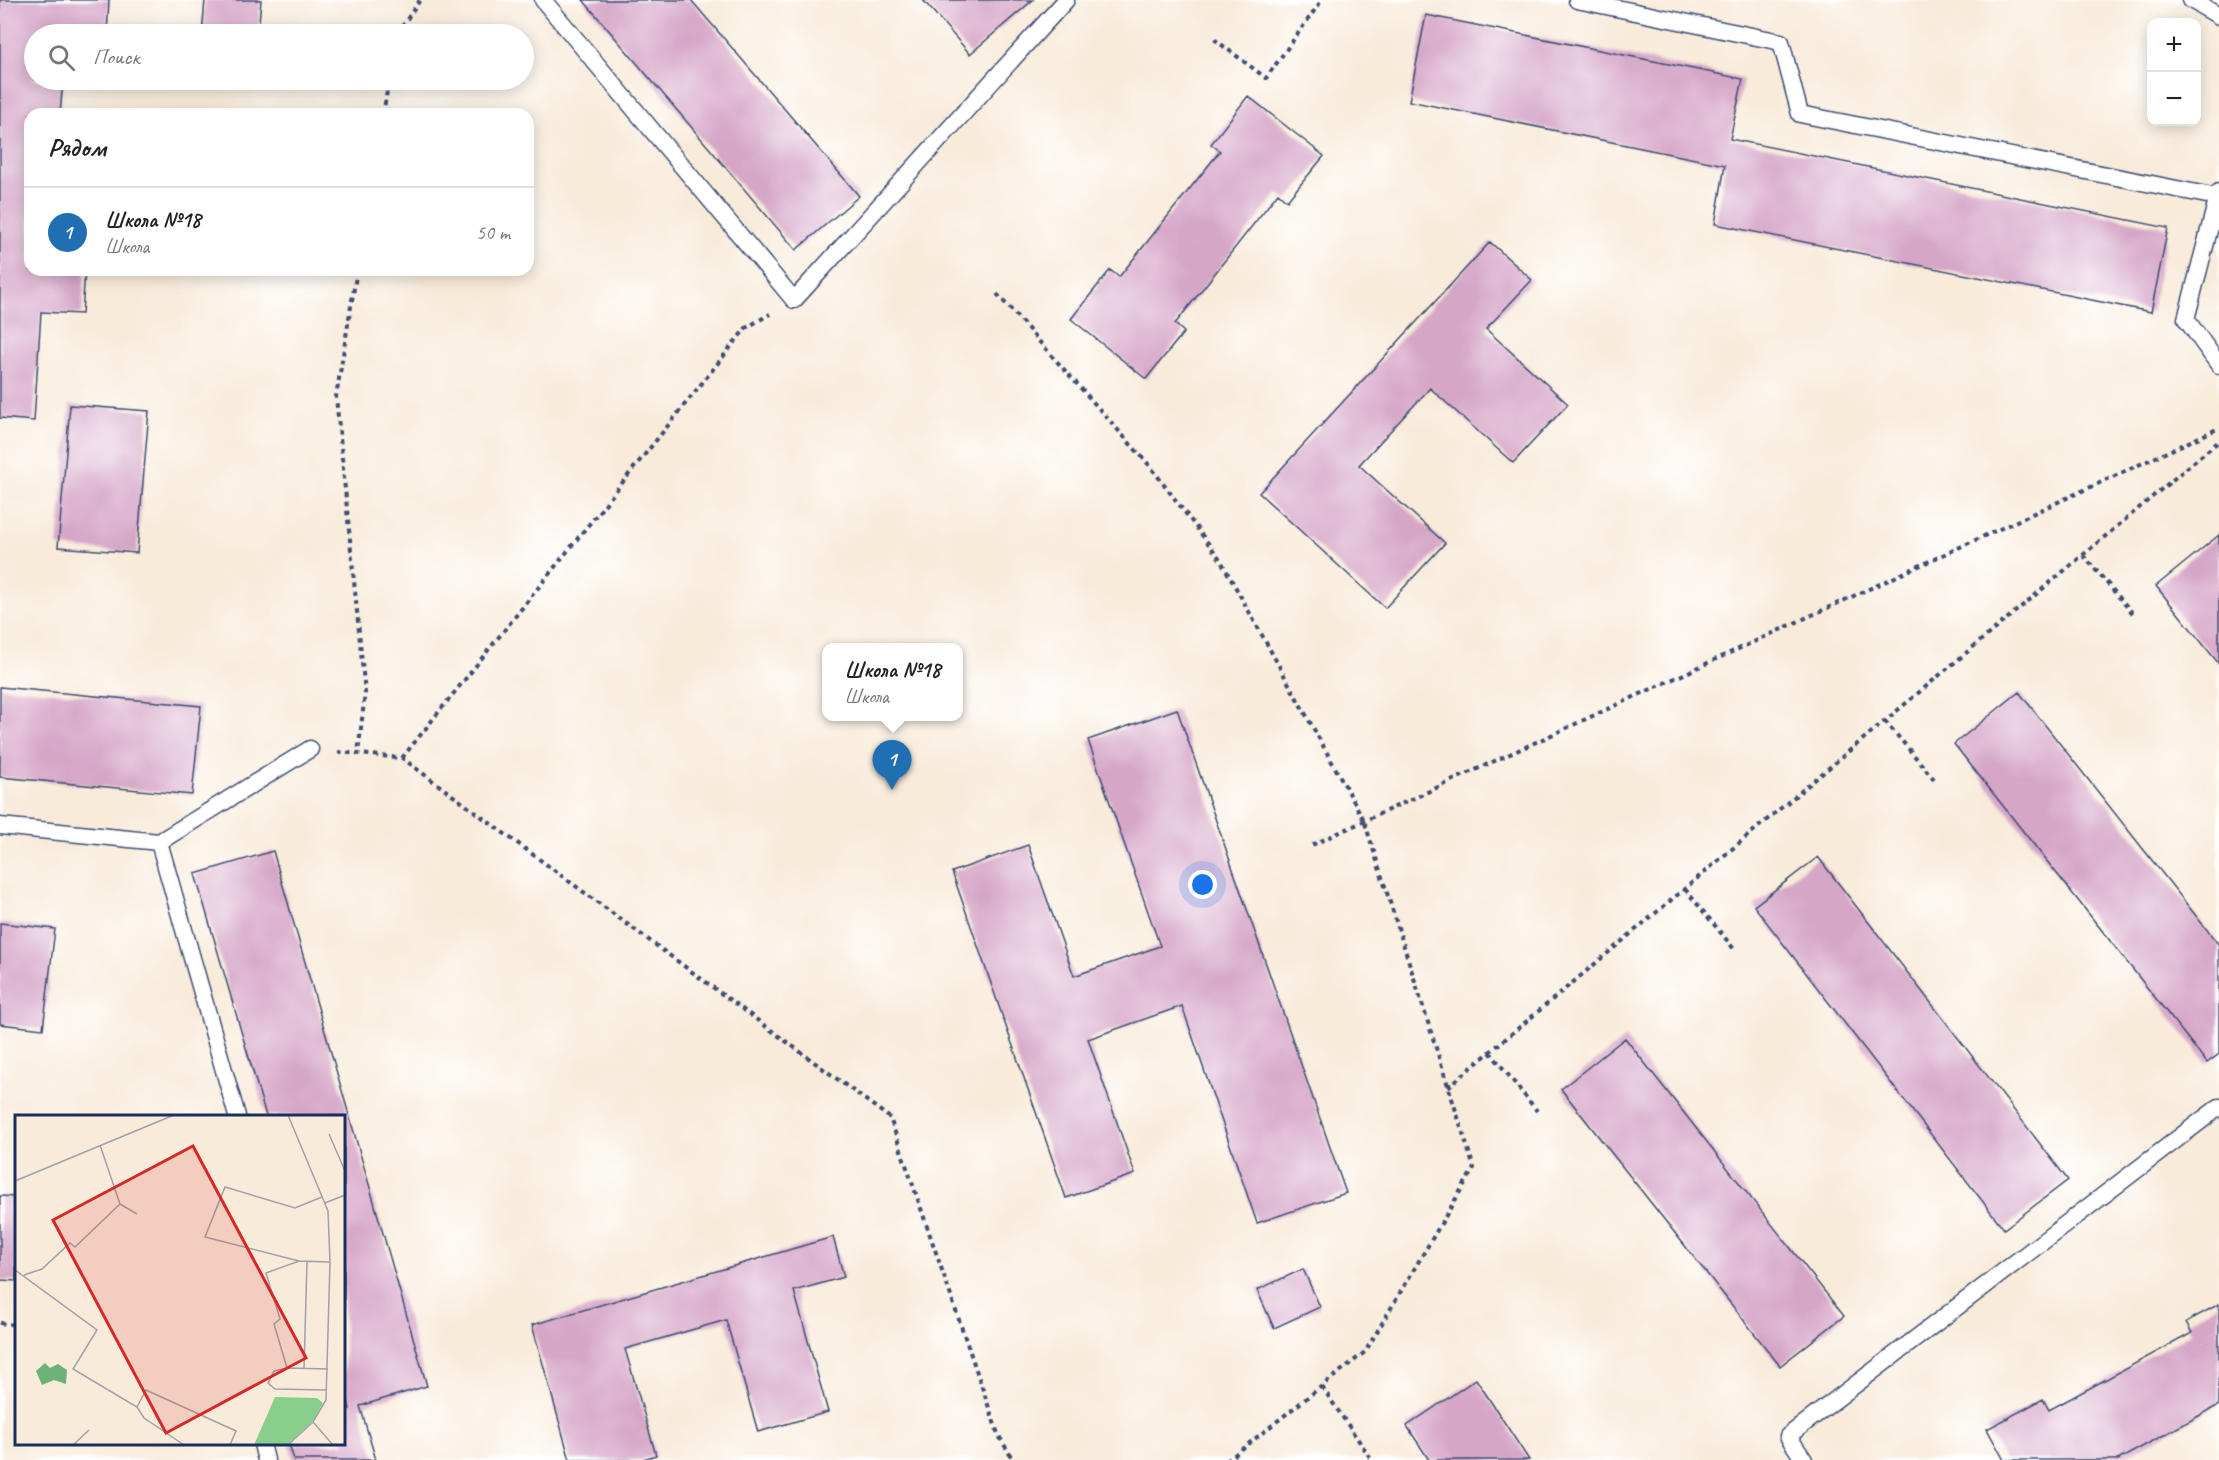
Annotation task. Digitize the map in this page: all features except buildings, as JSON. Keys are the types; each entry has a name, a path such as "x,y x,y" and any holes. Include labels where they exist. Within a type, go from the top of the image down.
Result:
{"lane":[{"path":"543,0 794,300 1066,0"},
{"path":"1577,0 1781,42 1800,114 2218,194 2186,319 2219,365"},
{"path":"2191,0 2219,16"},
{"path":"0,826 159,842 310,749"},
{"path":"159,842 237,1115"},
{"path":"1804,1460 1788,1436 2219,1107"},
{"path":"262,1445 266,1460"}],"path":[{"path":"404,24 420,0"},
{"path":"1214,39 1266,78 1322,0"},
{"path":"384,108 387,90"},
{"path":"356,276 336,397 365,693 358,754"},
{"path":"997,294 1150,466 1220,559 1364,820 1474,1168 1365,1352 1228,1460"},
{"path":"402,758 746,328 794,300"},
{"path":"1312,845 2219,428"},
{"path":"1448,1087 2219,441"},
{"path":"2083,555 2135,616"},
{"path":"1885,721 1934,779"},
{"path":"310,749 402,758 890,1118 998,1434 1013,1460"},
{"path":"1685,888 1734,949"},
{"path":"1490,1052 1537,1111"},
{"path":"0,1323 15,1325"},
{"path":"1322,1387 1372,1460"}],"place":[{"name":"Школа №18","path":"892,790"}]}
